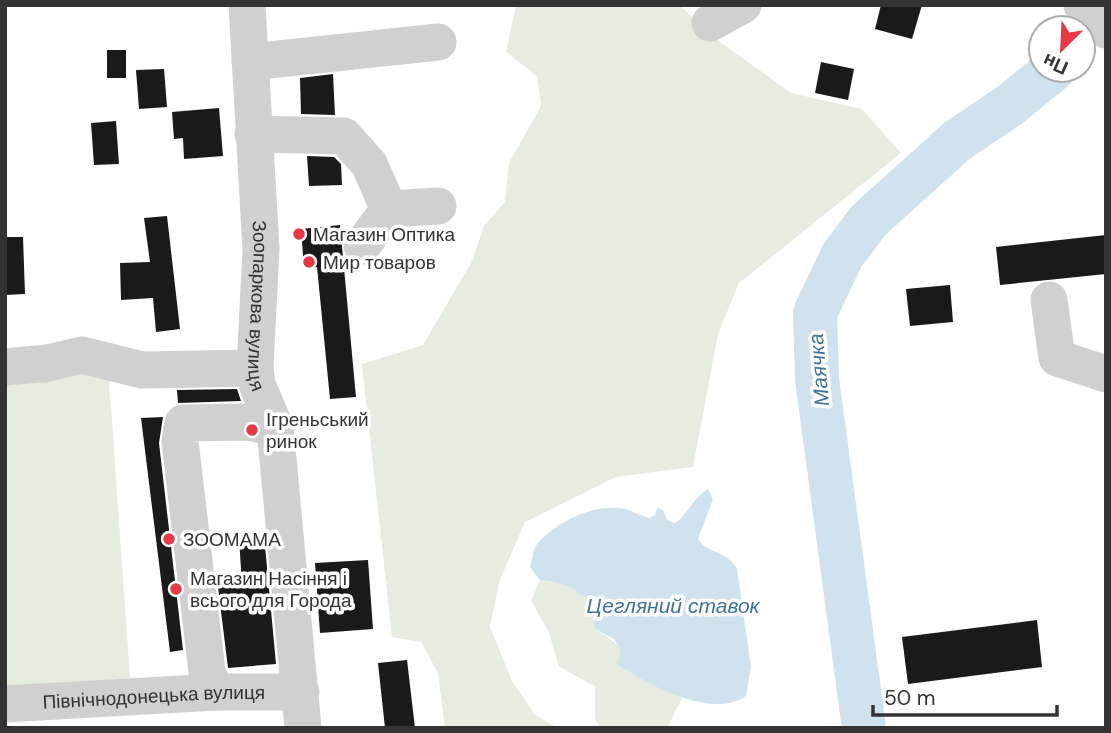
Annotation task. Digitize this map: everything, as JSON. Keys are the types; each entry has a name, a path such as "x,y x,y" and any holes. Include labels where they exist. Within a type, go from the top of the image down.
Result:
{"street":[{"name":"Зоопаркова вулиця","path":"247,5 261,249 255,368 257,384 275,427 302,692 303,728"},
{"path":"709,23 743,5"},
{"path":"250,62 438,42"},
{"path":"253,134 344,136 369,164 388,209"},
{"path":"388,209 438,206"},
{"path":"362,246 388,209"},
{"path":"1049,300 1057,358 1106,374"},
{"path":"5,367 46,363 82,355 142,370 255,368"},
{"path":"216,692 207,672 180,441 183,423 246,422 275,427"},
{"name":"Північнодонецька вулиця","path":"5,704 216,692 302,692"}],"shaded area":[{"path":"516,5 679,5 716,39 791,93 862,109 901,153 739,283 718,334 693,467 616,477 525,522 499,582 490,627 512,681 535,715 558,728 445,728 438,673 421,642 392,637 362,364 423,345 472,261 484,226 505,202 509,163 541,106 537,76 506,52"},
{"path":"107,350 130,678 5,689 5,357"},
{"path":"540,580 570,587 583,595 595,607 595,629 682,698 667,728 601,728 595,719 595,686 559,667 549,633 531,600"}],"water":[{"name":"Цегляний ставок","path":"708,489 713,499 698,539 707,548 728,558 737,569 751,667 746,696 732,702 716,704 699,702 663,690 617,664 621,650 614,639 595,629 595,607 583,595 570,588 540,580 530,567 537,544 555,528 576,516 597,509 618,508 649,518 655,515 657,508 663,510 667,520 675,523"}],"building":[{"path":"881,5 922,5 912,39 875,29"},
{"path":"107,50 126,50 126,78 107,78"},
{"path":"821,62 854,69 848,100 815,93"},
{"path":"164,69 167,107 139,109 136,70"},
{"path":"333,74 335,115 301,114 300,78"},
{"path":"219,108 223,156 184,159 183,138 174,139 172,112"},
{"path":"116,121 119,164 94,165 91,123"},
{"path":"307,156 334,157 341,164 342,185 309,186"},
{"path":"167,216 180,329 156,332 153,298 121,300 120,263 150,262 144,218"},
{"path":"340,225 356,397 330,399 317,267 304,268 301,229"},
{"path":"1106,235 1106,274 1000,285 996,247"},
{"path":"5,237 23,237 25,294 5,295"},
{"path":"950,285 953,322 910,326 906,289"},
{"path":"237,389 241,401 178,403 177,390"},
{"path":"163,417 159,443 183,650 170,652 141,418"},
{"path":"264,535 276,664 228,668 218,587 242,585 239,538"},
{"path":"368,560 373,629 320,633 315,563"},
{"path":"1037,620 1042,667 908,684 902,637"},
{"path":"407,660 415,728 385,728 378,663"}],"waterway":[{"name":"Маячка","path":"864,728 817,379 815,313 842,256 869,220 958,140 1036,84"}],"place":[{"name":"Магазин Оптика","path":"299,234"},
{"name":"Мир товаров","path":"309,262"},
{"name":"Ігреньський ринок","path":"252,430"},
{"name":"ЗООМАМА","path":"169,539"},
{"name":"Магазин Насіння і всього для Города","path":"176,589"}]}
